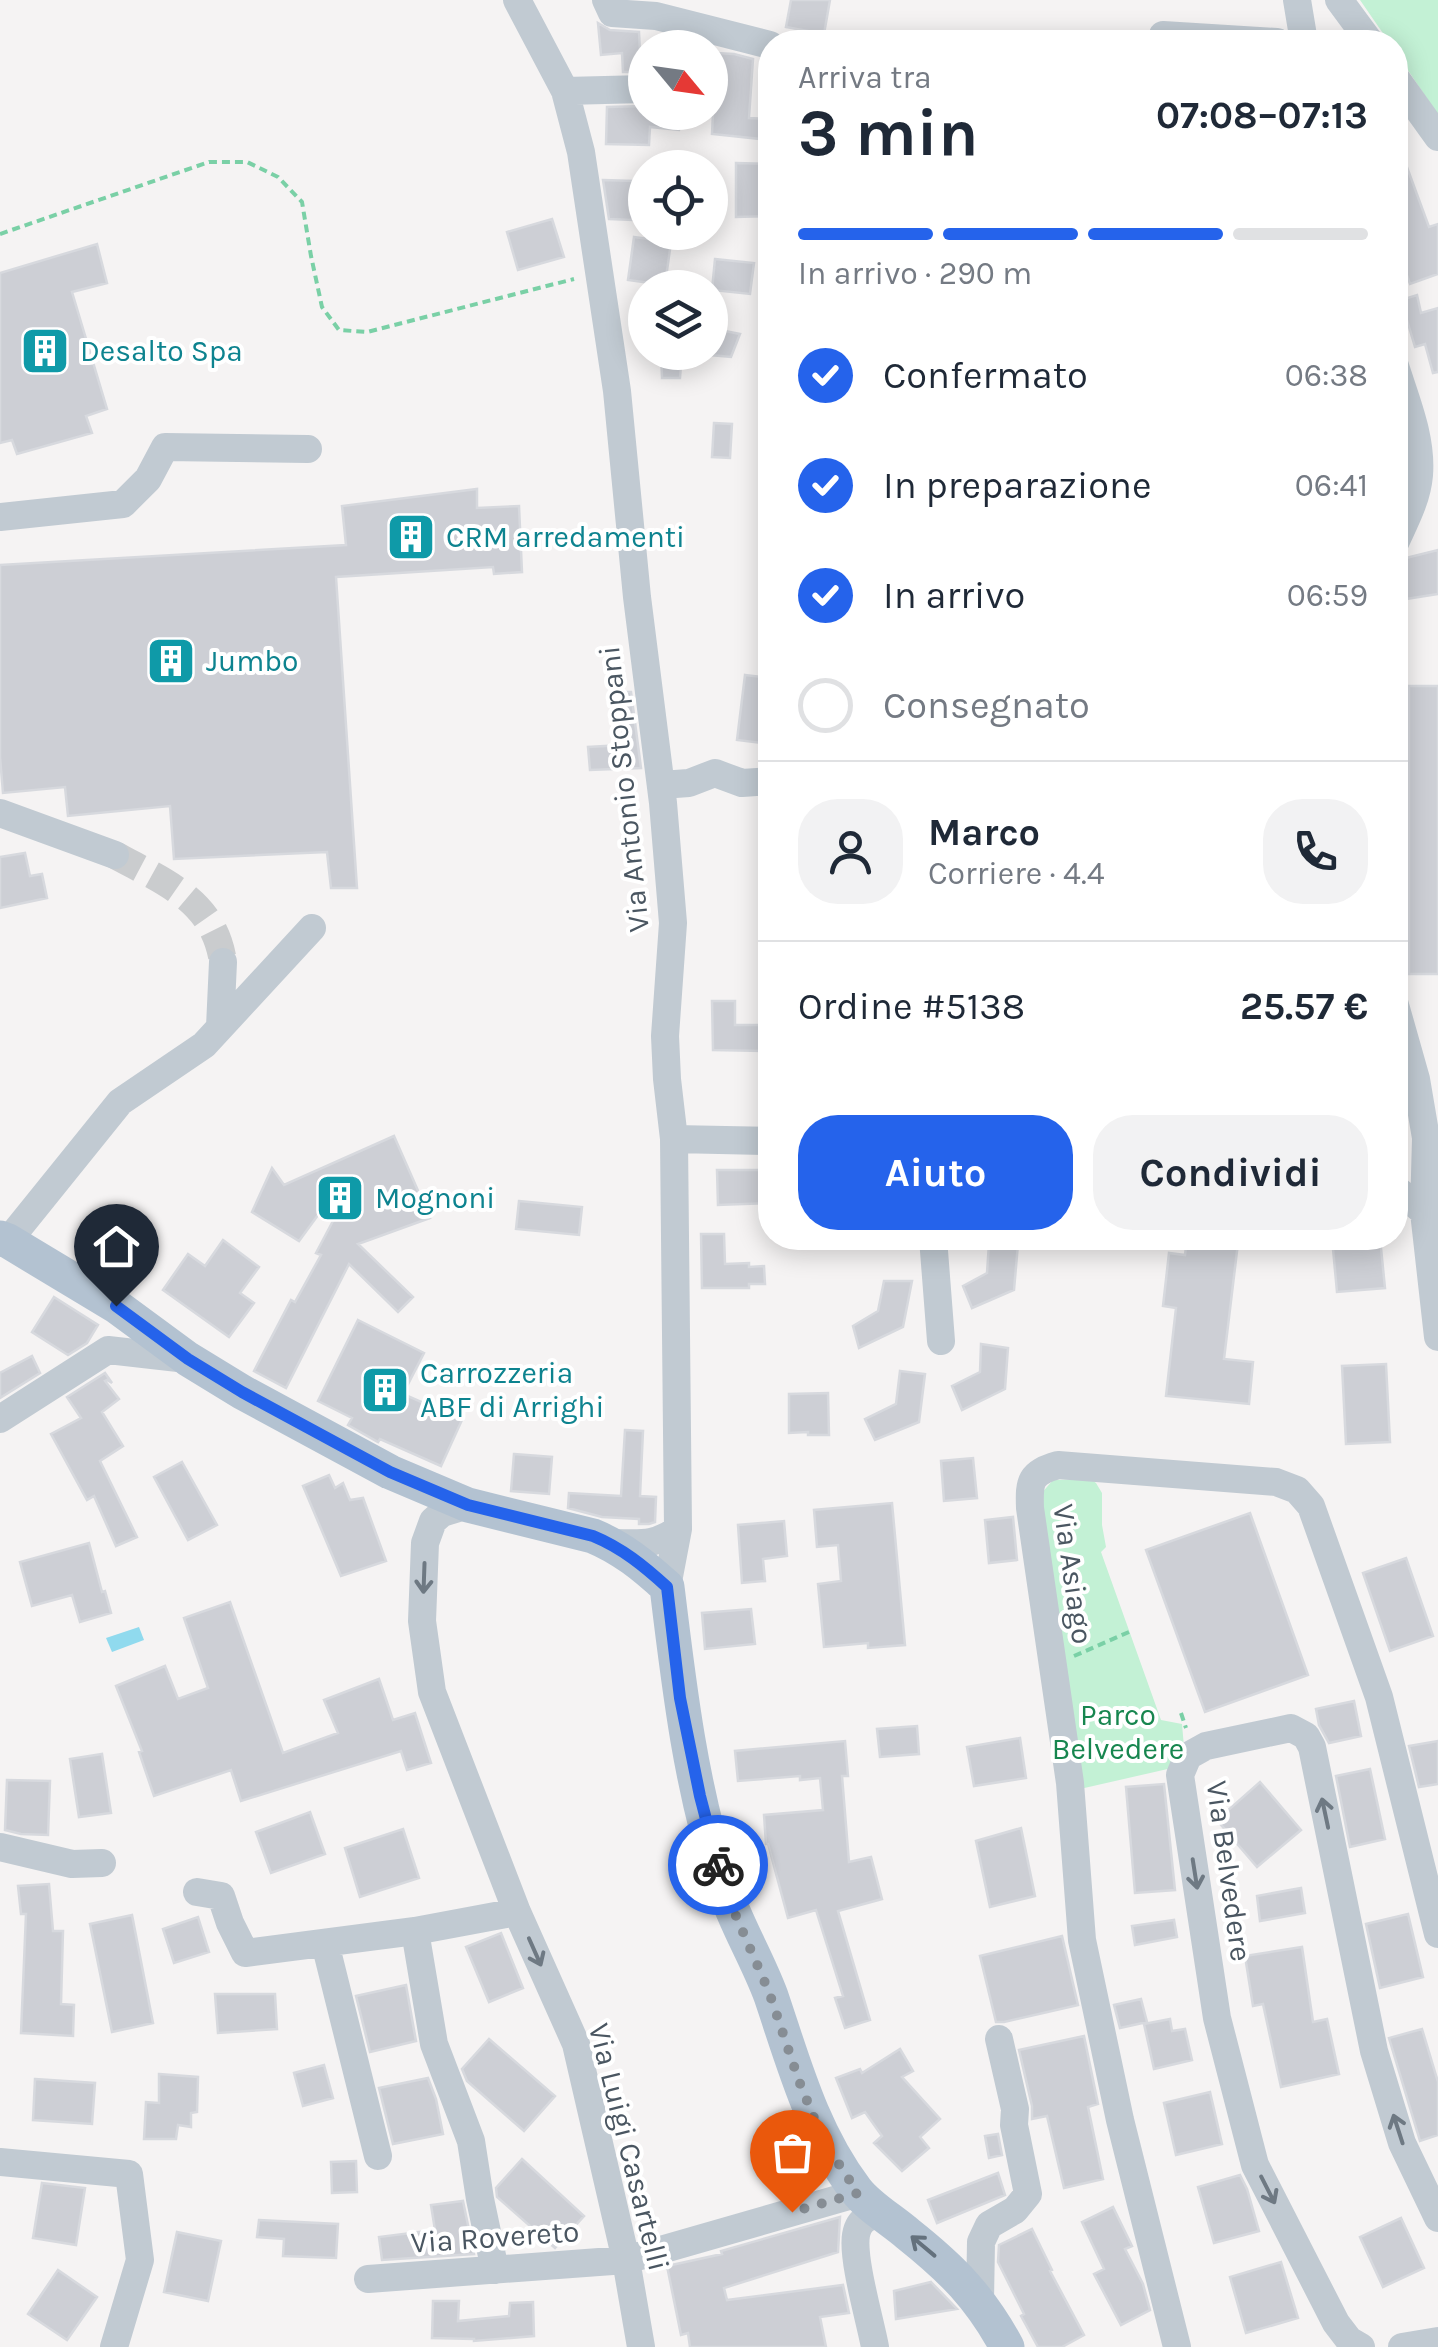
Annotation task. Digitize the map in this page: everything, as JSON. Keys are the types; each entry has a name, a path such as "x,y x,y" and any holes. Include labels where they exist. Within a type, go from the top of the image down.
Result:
{"main road":[{"path":"4,1240 116,1306 188,1359 242,1392 390,1472 468,1505 610,1543 639,1561 667,1587 680,1698 723,1886 769,1992 823,2140 858,2193 958,2276 980,2301 1007,2347"}],"street":[{"name":"Via Antonio Stoppani","path":"517,0 565,92 581,152 617,391 661,785 673,923 666,1036 674,1139 678,1529 667,1587"},
{"path":"606,0 612,12 656,16 758,41"},
{"path":"1296,0 1302,30"},
{"path":"1339,0 1361,30"},
{"path":"565,92 628,90"},
{"path":"1408,95 1438,137"},
{"path":"1408,406 1414,424 1419,476 1408,516"},
{"path":"0,517 123,504 148,479 165,446 308,449"},
{"path":"661,785 689,784 715,773 742,784 758,782"},
{"path":"0,813 115,855"},
{"path":"4,1240 120,1102 204,1045 312,928"},
{"path":"220,1027 223,962"},
{"path":"1408,1051 1426,1138 1424,1212 1438,1338"},
{"path":"674,1139 758,1142"},
{"path":"1408,1199 1424,1212"},
{"path":"934,1250 941,1341"},
{"path":"0,1419 108,1350 188,1359"},
{"name":"Via Asiago","path":"1177,2347 1120,2120 1082,1940 1070,1783 1030,1508 1029,1485 1040,1470 1058,1466 1276,1482 1297,1490 1311,1506 1379,1697 1438,1934"},
{"path":"390,1472 417,1500 428,1532"},
{"path":"428,1532 442,1512 468,1505"},
{"path":"610,1543 654,1543 678,1529"},
{"name":"Via Luigi Casartelli","path":"428,1532 422,1622 432,1692 518,1912 576,2044 626,2260 641,2347"},
{"name":"Via Belvedere","path":"1361,2347 1349,2340 1336,2323 1255,2164 1217,2018 1180,1775 1188,1756 1206,1746 1291,1728 1306,1736 1312,1747 1374,2051 1402,2143 1438,2218"},
{"path":"0,1847 72,1864 102,1863"},
{"path":"197,1892 221,1896 245,1954 415,1931 518,1912"},
{"path":"415,1931 434,2044 471,2141 495,2270"},
{"path":"325,1944 378,2156"},
{"path":"980,2301 981,2242 989,2225 1015,2210 1028,2194 999,2039"},
{"path":"0,2162 129,2174 140,2260 114,2347"},
{"name":"Via Rovereto","path":"368,2279 626,2260 858,2193"},
{"path":"875,2347 856,2254 856,2231 873,2214 886,2216"},
{"path":"1402,2347 1438,2341"}],"path":[{"path":"0,234 209,162 246,162 278,178 302,202 322,307 339,330 367,332 600,272"},
{"path":"1063,1661 1129,1632"}],"green space":[{"path":"1360,0 1438,0 1438,115 1408,70 1408,30 1381,30"},
{"name":"Parco Belvedere","path":"1091,1479 1102,1493 1106,1547 1101,1552 1161,1720 1182,1724 1184,1747 1172,1768 1080,1789 1040,1495 1053,1480"}],"water":[{"path":"139,1627 144,1640 112,1652 106,1638"}],"building":[{"path":"791,0 830,0 825,30 786,27"},
{"path":"598,23 610,30 628,31 628,72 623,72 622,53 601,55"},
{"path":"728,54 753,59 749,118 758,118 758,139 712,134 712,130 728,130"},
{"path":"628,106 628,130 650,130 649,145 606,144 607,107"},
{"path":"736,163 758,164 758,216 736,217"},
{"path":"1408,170 1429,227 1438,224 1438,274 1410,284"},
{"path":"603,180 628,181 628,220 609,219"},
{"path":"552,219 564,257 518,270 507,232"},
{"name":"Desalto Spa","path":"97,244 107,283 72,292 107,409 86,416 92,433 17,454 12,440 0,443 0,273"},
{"path":"632,250 670,250 667,270 629,270"},
{"path":"715,259 754,263 750,294 728,292 728,270 714,270"},
{"path":"1417,295 1421,313 1438,308 1438,372 1433,373 1425,344 1415,347 1408,324 1408,298"},
{"path":"728,332 740,334 728,357"},
{"path":"662,370 681,370 680,378 662,378"},
{"path":"714,423 732,424 730,458 712,457"},
{"name":"Jumbo","path":"477,489 477,508 519,506 522,572 494,574 493,567 336,577 357,888 331,888 327,852 174,859 170,806 68,816 65,787 3,793 0,565 346,545 342,506"},
{"path":"1438,550 1438,594 1408,599 1408,558"},
{"path":"745,675 758,677 758,743 737,740"},
{"path":"1409,686 1438,686 1438,974 1409,974"},
{"path":"620,692 631,692 641,768 590,770 588,747 623,745"},
{"path":"25,853 30,876 42,874 47,898 0,908 0,857"},
{"path":"712,1001 735,1001 735,1025 758,1025 758,1051 713,1050"},
{"name":"Mognoni","path":"394,1136 430,1218 358,1244 413,1297 398,1312 349,1264 286,1388 254,1371 291,1300 295,1302 321,1255 316,1253 334,1219 321,1211 299,1241 252,1212 272,1168 284,1185"},
{"path":"717,1170 758,1170 758,1203 718,1205"},
{"path":"519,1201 582,1207 579,1235 516,1229"},
{"path":"701,1234 724,1234 725,1264 764,1266 765,1284 702,1288"},
{"path":"223,1240 259,1267 240,1293 254,1303 229,1337 163,1290 188,1254 205,1266"},
{"path":"989,1250 1017,1250 1014,1290 972,1308 963,1286 987,1273"},
{"path":"1186,1250 1237,1250 1224,1359 1253,1362 1249,1404 1166,1396 1176,1308 1163,1306 1169,1253 1185,1255"},
{"path":"1333,1250 1381,1250 1385,1288 1337,1292"},
{"path":"884,1281 912,1281 903,1327 859,1348 853,1326 878,1311"},
{"path":"54,1297 98,1325 87,1343 68,1355 32,1332"},
{"path":"358,1320 424,1353 403,1394 462,1420 441,1466 380,1439 378,1442 348,1425 352,1418 318,1401"},
{"path":"981,1344 1008,1348 1005,1389 962,1410 952,1386 980,1372"},
{"path":"32,1356 40,1373 0,1398 0,1373"},
{"path":"1386,1364 1390,1442 1346,1444 1342,1366"},
{"path":"900,1371 925,1374 919,1422 875,1440 865,1419 896,1404"},
{"path":"105,1373 112,1383 105,1381 119,1399 102,1412 123,1446 100,1461 137,1537 116,1546 94,1496 87,1500 51,1434 81,1418 67,1397"},
{"path":"828,1393 829,1435 789,1433 789,1394"},
{"path":"625,1430 643,1431 640,1496 656,1497 655,1522 649,1524 568,1508 569,1493 621,1496"},
{"path":"514,1454 552,1457 549,1494 511,1491"},
{"path":"973,1458 977,1498 944,1501 941,1461"},
{"path":"182,1462 217,1525 188,1540 154,1477"},
{"path":"329,1475 335,1488 343,1483 350,1500 363,1498 386,1561 341,1576 303,1486"},
{"path":"892,1503 905,1645 824,1647 818,1584 841,1581 838,1545 817,1547 814,1510"},
{"path":"1250,1513 1308,1675 1205,1712 1146,1550"},
{"path":"1013,1517 1017,1560 989,1563 985,1520"},
{"path":"784,1521 787,1556 763,1559 765,1581 742,1583 738,1525"},
{"path":"89,1543 111,1613 80,1622 72,1595 32,1606 20,1562"},
{"path":"1406,1558 1433,1636 1390,1651 1363,1573"},
{"path":"230,1602 283,1753 338,1733 324,1700 379,1679 393,1720 415,1713 431,1763 407,1770 401,1751 241,1801 231,1770 154,1796 139,1752 142,1751 116,1686 165,1666 178,1699 208,1688 184,1618"},
{"path":"751,1609 755,1644 705,1649 702,1613"},
{"path":"1354,1701 1361,1736 1329,1743 1316,1709"},
{"path":"917,1726 919,1754 880,1757 877,1729"},
{"path":"1020,1738 1026,1778 974,1786 967,1747"},
{"path":"845,1741 848,1776 842,1776 849,1862 871,1857 882,1899 838,1911 870,2020 845,2028 835,1998 843,1996 816,1910 788,1918 766,1844 764,1815 823,1810 820,1778 738,1781 735,1751"},
{"path":"1438,1741 1438,1784 1419,1787 1409,1746"},
{"path":"102,1754 111,1813 79,1817 70,1759"},
{"path":"1370,1769 1385,1839 1350,1847 1336,1776"},
{"path":"7,1780 50,1781 48,1835 5,1830"},
{"path":"1260,1782 1301,1830 1257,1867 1217,1820"},
{"path":"1164,1784 1175,1890 1135,1893 1126,1787"},
{"path":"310,1812 325,1854 271,1873 256,1832"},
{"path":"1021,1828 1035,1896 990,1907 976,1841"},
{"path":"403,1829 419,1878 360,1897 345,1848"},
{"path":"49,1884 53,1931 63,1931 61,2004 74,2005 73,2036 21,2033 26,1914 21,1914 18,1886"},
{"path":"1301,1888 1305,1913 1260,1921 1257,1896"},
{"path":"1408,1914 1423,1977 1380,1988 1366,1924"},
{"path":"132,1915 153,2023 112,2032 90,1924"},
{"path":"198,1917 209,1952 174,1963 163,1929"},
{"path":"1174,1920 1177,1937 1135,1945 1132,1926"},
{"path":"501,1933 523,1988 489,2002 466,1947"},
{"path":"1062,1936 1078,2005 996,2022 980,1956"},
{"path":"1302,1947 1313,2022 1327,2019 1339,2074 1281,2087 1263,2004 1253,2006 1245,1956"},
{"path":"406,1985 416,2041 370,2052 356,1996"},
{"path":"215,1994 275,1994 277,2029 218,2033"},
{"path":"1141,1999 1147,2022 1120,2028 1114,2005"},
{"path":"1170,2019 1172,2031 1185,2029 1192,2060 1154,2069 1144,2024"},
{"path":"1422,2029 1438,2082 1438,2135 1420,2141 1389,2038"},
{"path":"1084,2036 1098,2104 1088,2107 1103,2179 1064,2188 1047,2116 1032,2119 1019,2050"},
{"path":"489,2039 555,2096 524,2131 467,2081 462,2069"},
{"path":"900,2049 913,2071 902,2077 940,2119 920,2137 929,2148 902,2171 874,2143 882,2136 865,2112 852,2118 836,2078 860,2069 862,2073"},
{"path":"324,2065 333,2098 303,2106 294,2073"},
{"path":"159,2074 198,2077 197,2112 191,2113 191,2127 178,2125 176,2139 144,2139 146,2102 159,2103"},
{"path":"428,2078 443,2134 393,2144 379,2088"},
{"path":"35,2079 95,2083 92,2124 33,2120"},
{"path":"1210,2092 1222,2144 1176,2155 1164,2103"},
{"path":"998,2134 1002,2155 989,2158 985,2136"},
{"path":"522,2159 584,2216 555,2248 497,2197 496,2188"},
{"path":"356,2161 357,2192 332,2193 331,2162"},
{"path":"998,2173 1005,2195 937,2223 928,2200"},
{"path":"1240,2175 1259,2231 1214,2243 1198,2187"},
{"path":"42,2183 85,2188 76,2245 33,2238"},
{"path":"463,2201 474,2254 382,2260 379,2237 435,2230 431,2205"},
{"path":"1113,2207 1132,2246 1125,2249 1143,2284 1150,2310 1121,2325 1094,2274 1104,2269 1082,2222"},
{"path":"840,2217 838,2252 724,2288 727,2300 843,2285 849,2313 820,2317 826,2347 690,2347 688,2333 681,2335 667,2266 722,2254 721,2251"},
{"path":"1401,2218 1424,2268 1383,2287 1360,2237"},
{"path":"259,2220 338,2224 336,2258 283,2256 284,2239 257,2237"},
{"path":"1032,2229 1084,2335 1062,2347 1038,2347 998,2262 999,2245"},
{"path":"177,2232 221,2241 208,2301 164,2292"},
{"path":"1281,2262 1298,2318 1246,2333 1230,2277"},
{"path":"58,2270 97,2297 67,2340 28,2314"},
{"path":"931,2282 957,2309 896,2319 894,2291"},
{"path":"433,2301 459,2301 458,2321 509,2316 510,2303 533,2302 534,2336 474,2341 432,2338"}],"tunnel":[{"path":"115,855 168,884 198,908 218,941 223,962"}],"way so far":[{"path":"718,1865 823,2140 858,2193 792,2212"}],"place":[{"name":"Desalto Spa","path":"45,351"},
{"name":"CRM arredamenti","path":"411,537"},
{"name":"Jumbo","path":"171,661"},
{"name":"Mognoni","path":"340,1198"},
{"name":"Carrozzeria ABF di Arrighi","path":"385,1390"}],"route":[{"path":"116,1306 188,1359 242,1392 390,1472 468,1505 610,1543 639,1561 667,1587 680,1698 718,1865"}]}
